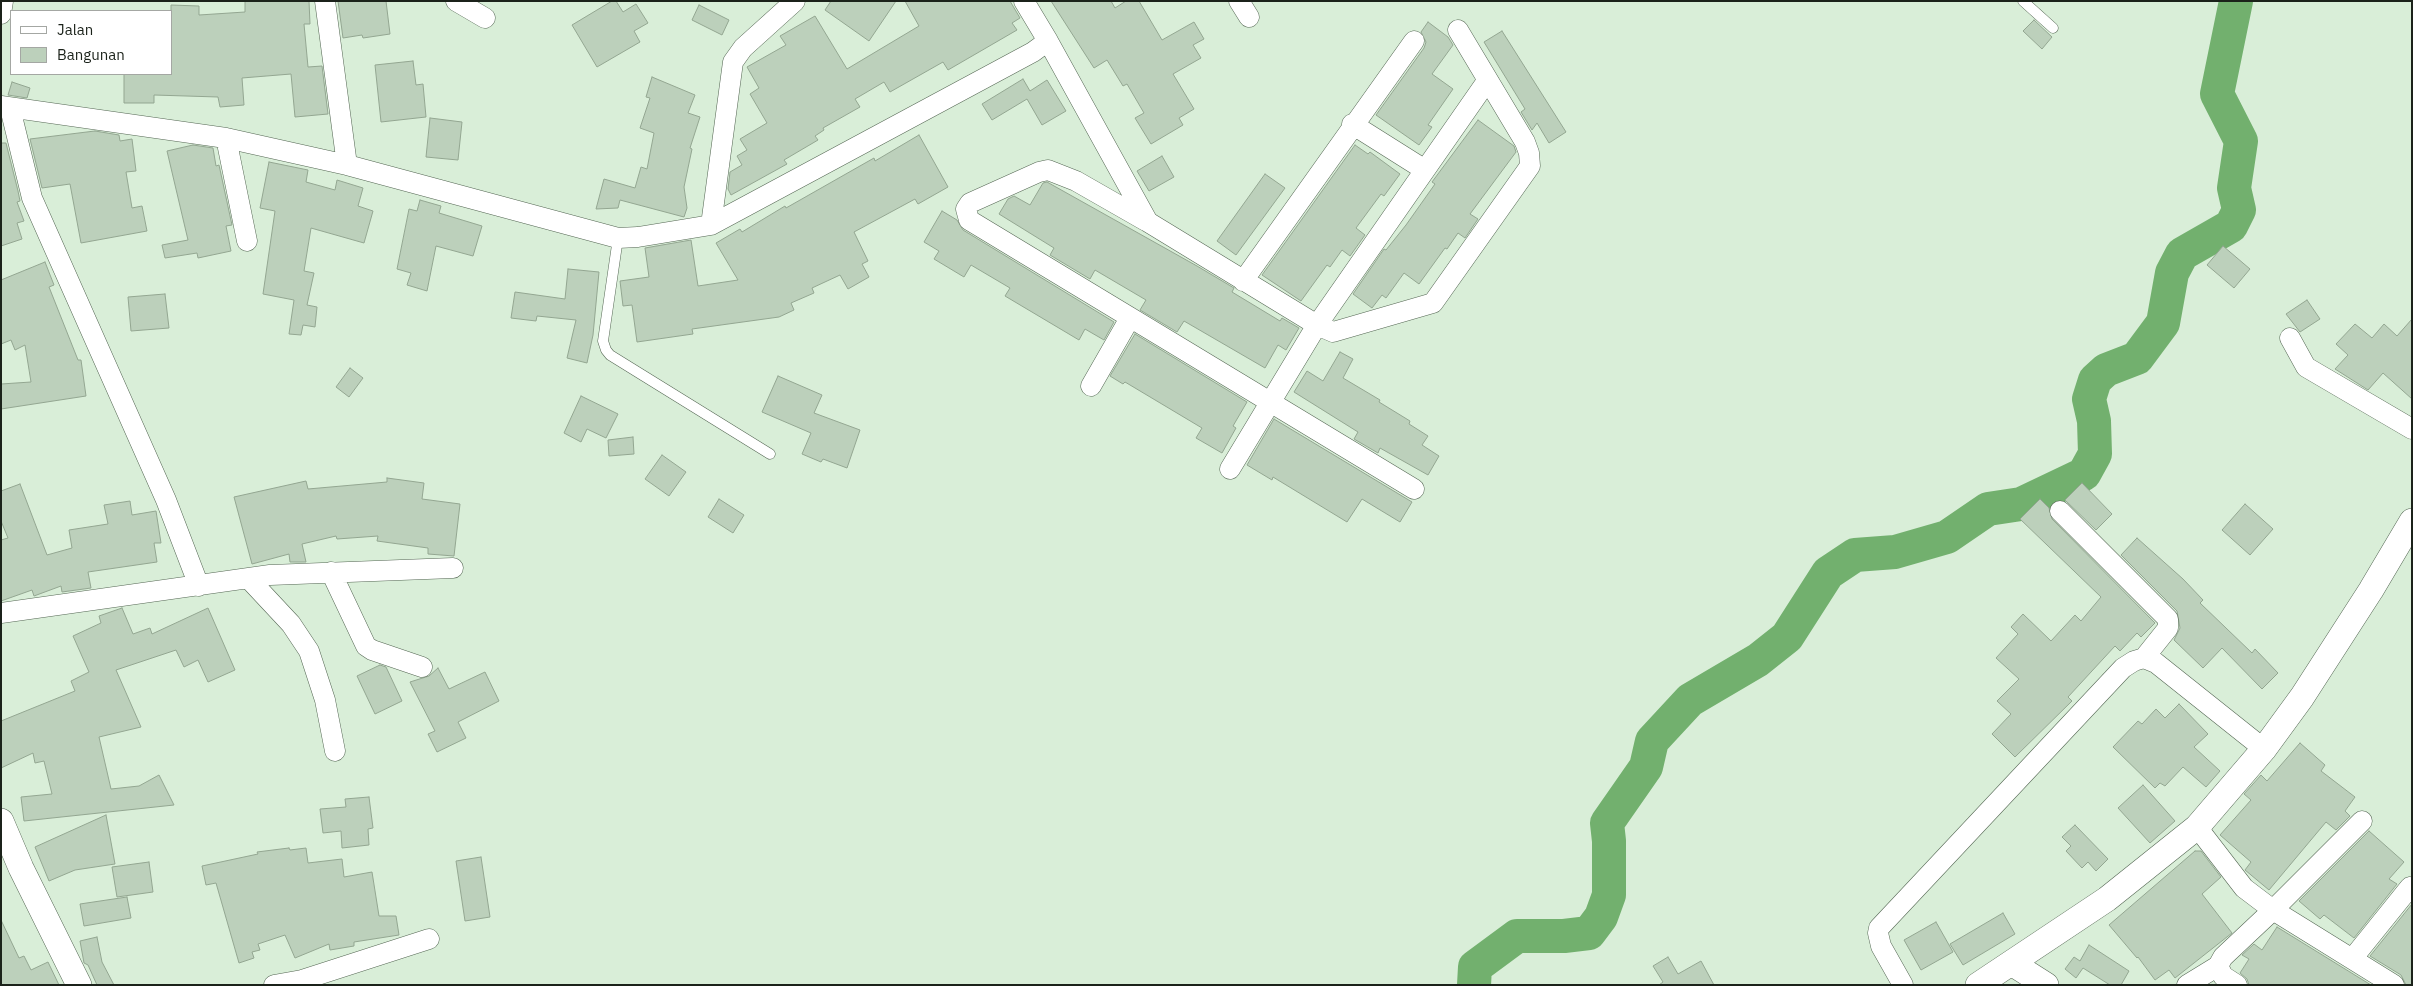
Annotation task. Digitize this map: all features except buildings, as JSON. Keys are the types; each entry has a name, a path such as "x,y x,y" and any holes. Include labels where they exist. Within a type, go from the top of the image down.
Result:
{"street":[{"path":"1,14 4,1"},
{"path":"324,1 347,166"},
{"path":"456,1 484,18"},
{"path":"711,224 733,62 744,48 795,1"},
{"path":"1024,1 1148,222"},
{"path":"1414,489 969,220 966,209 970,202 1039,172 1048,170 1076,181 1148,222 1243,281 1329,331 1338,331 1433,303 1530,166 1529,153 1525,142 1458,30"},
{"path":"199,586 166,500 32,198 6,107 226,138 347,166 618,238 661,234 711,224 1033,52 1048,41"},
{"path":"1243,281 1352,124 1414,41"},
{"path":"1230,468 1317,325 1487,81"},
{"path":"1352,124 1425,170"},
{"path":"226,138 247,241"},
{"path":"1091,386 1130,318"},
{"path":"2290,338 2306,367 2412,429"},
{"path":"1903,985 1881,946 1878,933 1879,928 2123,668 2134,661 2144,658 2168,628 2168,619 2060,511"},
{"path":"1978,985 2013,964 2107,899 2197,827 2264,749 2302,697 2371,590 2412,520"},
{"path":"1,613 294,573 453,568"},
{"path":"331,572 366,646 372,650 422,667"},
{"path":"248,579 291,624 309,651 325,700 335,750"},
{"path":"2144,658 2156,663 2264,749"},
{"path":"1,821 21,868 78,985"},
{"path":"2187,985 2218,966 2230,949 2273,910 2362,821"},
{"path":"2197,827 2244,888 2273,910 2394,985"},
{"path":"2352,958 2410,887"},
{"path":"274,985 302,980 429,939"},
{"path":"2013,964 2046,985"},
{"path":"2218,966 2224,976 2238,985"}],"lane":[{"path":"2023,1 2053,28"},
{"path":"618,238 603,341 606,350 610,355 770,454"}],"waterway":[{"path":"1474,985 1475,967 1517,936 1564,936 1589,933 1601,917 1609,895 1607,823 1646,767 1652,741 1690,700 1758,660 1787,637 1828,573 1855,555 1895,552 1947,537 1988,509 2021,504 2084,474 2095,454 2094,421 2089,399 2095,380 2106,370 2137,358 2163,323 2172,273 2182,254 2231,226 2239,210 2234,188 2241,141 2217,94 2236,1"}]}
